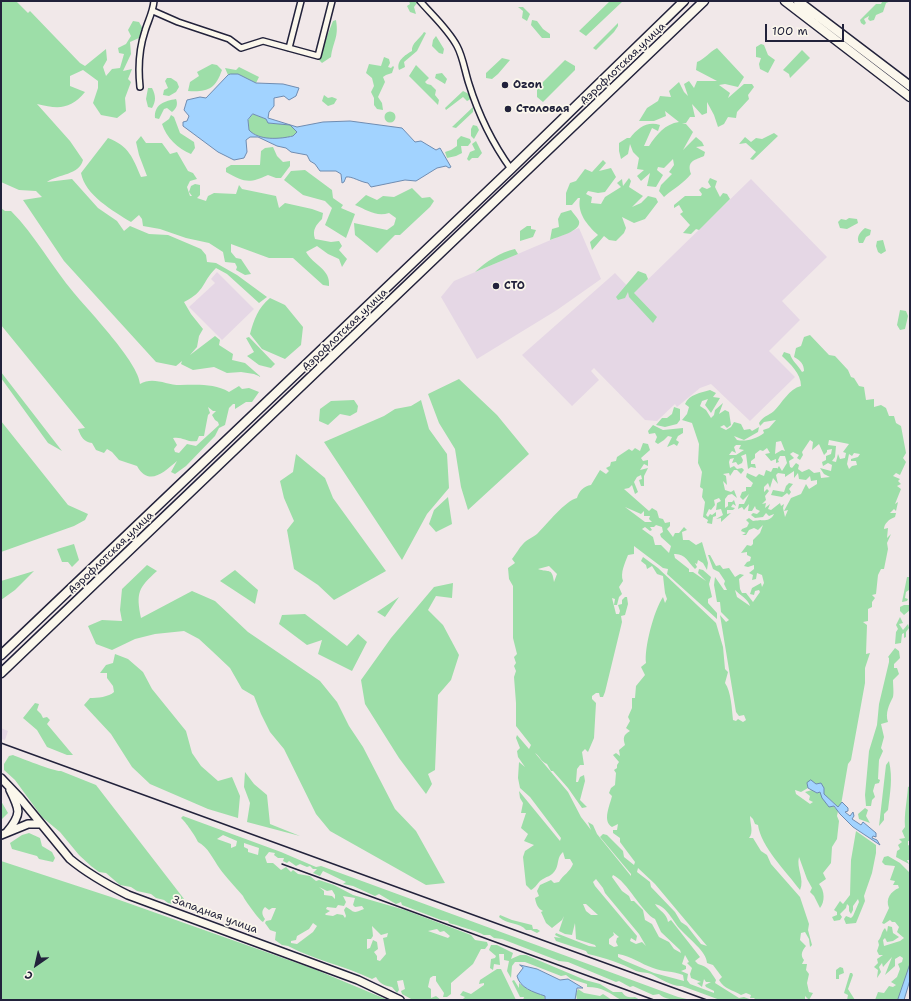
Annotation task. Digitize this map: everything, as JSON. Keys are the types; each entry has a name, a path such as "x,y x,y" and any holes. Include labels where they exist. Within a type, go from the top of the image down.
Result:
{"main road":[{"name":"Аэрофлотская улица","path":"1,655 511,169 684,1"},
{"name":"Аэрофлотская улица","path":"1,673 704,1"},
{"path":"785,1 910,97"},
{"path":"798,1 910,86"}],"street":[{"path":"140,87 138,60 144,31 153,12 154,1"},
{"path":"289,48 301,1"},
{"path":"153,12 229,39 241,48 263,41 318,56 332,1"},
{"path":"420,1 452,38 458,48 469,84 480,112 501,154 511,169"},
{"path":"4,780 18,806 18,818 4,833"},
{"name":"Западная улица","path":"4,780 70,859 86,872 110,886 128,895 358,980 400,1000"},
{"path":"4,833 28,824 41,824"}],"shaded area":[{"path":"751,179 827,257 782,301 800,320 769,351 795,377 750,421 711,384 700,388 677,407 675,404 657,421 645,420 594,368 591,371 599,380 572,406 522,355 615,273 634,293"},
{"path":"579,228 601,279 557,310 477,359 441,297 454,281"},
{"path":"217,272 254,309 222,340 189,307 215,283 211,279"},
{"path":"1,728 8,731 5,740 1,739"}],"green space":[{"path":"1,1 16,1 28,13 30,11 80,63 85,66 106,49 107,60 103,67 106,76 112,69 120,68 124,54 119,53 118,48 126,44 131,36 128,30 133,21 139,22 143,29 139,38 130,42 131,54 123,71 132,69 128,79 131,82 125,98 126,111 117,118 101,115 93,103 98,88 98,81 83,70 70,76 70,86 85,92 74,102 63,107 51,107 37,104 70,141 83,160 77,169 47,182 72,179 98,208 117,221 124,231 130,226 149,234 168,235 201,249 206,255 207,262 216,263 237,275 267,297 259,303 227,274 216,268 200,290 184,302 203,329 199,336 197,347 190,355 215,336 220,340 219,345 233,354 232,360 245,363 261,377 254,374 241,372 227,373 214,367 193,370 181,364 182,361 176,366 156,362 64,261 23,200 42,197 36,191 19,190 1,182"},
{"path":"409,1 416,1 417,3 414,7 416,14 410,12 407,6 410,4"},
{"path":"610,1 623,1 586,36 579,31"},
{"path":"880,1 891,1 886,3 883,12 876,15 874,20 870,21 868,19 869,16 864,19 866,23 864,25 861,23 860,20 876,4 881,4 882,2"},
{"path":"518,7 523,7 530,14 527,21 522,18 523,11"},
{"path":"336,20 336,35 331,57 322,63 318,59 333,21"},
{"path":"532,20 537,21 543,29 550,34 550,38 542,38 531,25"},
{"path":"618,23 618,26 614,32 596,50 593,48"},
{"path":"424,32 426,33 417,51 404,62 405,67 399,70 398,67 400,61 404,56 412,51 414,43"},
{"path":"436,36 444,49 443,54 439,53 432,46 433,40"},
{"path":"761,44 764,45 768,55 775,60 768,73 760,69 759,64 761,58 756,57 756,47"},
{"path":"717,48 744,77 738,87 725,84 719,85 730,93 728,98 744,84 752,84 754,87 748,95 749,99 737,112 736,118 728,117 724,124 718,127 707,102 707,113 702,115 692,104 695,117 690,117 686,123 682,123 686,124 693,132 683,150 696,137 704,146 696,147 705,152 704,156 691,163 691,174 685,181 664,197 659,191 661,185 672,174 669,172 674,165 673,159 664,168 658,167 657,170 663,175 656,187 647,186 650,173 641,181 637,176 644,170 637,169 639,158 633,152 630,144 628,154 621,159 619,143 627,138 630,138 643,126 651,124 660,125 658,131 652,128 644,146 649,146 655,137 665,127 679,122 665,111 666,116 654,121 639,121 647,108 658,101 660,96 671,97 669,91 679,82 684,92 688,96 684,84 689,81 694,88 697,81 717,81 696,70 697,62"},
{"path":"802,50 810,58 790,78 789,74 783,70"},
{"path":"384,57 389,59 390,63 388,67 394,67 392,73 383,77 385,82 378,97 382,103 383,110 377,109 374,105 374,98 371,92 374,86 372,78 366,73 369,64 381,66"},
{"path":"502,58 510,60 492,79 486,78 486,73"},
{"path":"565,60 575,66 575,70 543,102 537,97 537,88"},
{"path":"212,64 217,65 222,70 213,86 200,91 188,91 190,82 199,76 197,72"},
{"path":"416,65 429,78 425,82 436,90 435,95 439,100 438,105 409,76"},
{"path":"239,67 259,77 256,83 238,74 228,75 225,68 236,70"},
{"path":"442,73 447,79 445,84 435,78 436,74"},
{"path":"167,78 171,78 177,82 179,87 176,92 169,96 163,95 164,90 168,88 165,81"},
{"path":"148,88 152,88 155,96 155,101 152,108 148,107 146,99"},
{"path":"463,91 469,94 471,99 467,101 463,97 446,110 445,108"},
{"path":"324,95 328,98 332,97 337,99 334,104 328,106 322,101"},
{"path":"176,99 177,106 172,112 167,108 164,109 159,119 155,118 156,109 158,106 164,102"},
{"path":"473,107 473,112 456,128 452,127"},
{"path":"390,111 394,113 396,117 394,121 390,123 386,121 384,117 386,113"},
{"path":"253,114 266,119 269,123 290,125 297,132 293,136 282,138 264,138 253,134 249,130 248,120"},
{"path":"171,115 174,117 180,133 194,142 195,148 191,154 173,142 166,133 162,124 169,119"},
{"path":"473,125 477,126 479,130 474,139 471,136 471,129"},
{"path":"774,133 778,136 753,160 750,159 756,152 746,143 739,144 745,137 751,142 756,138 762,139"},
{"path":"141,136 146,143 162,143 170,154 177,152 188,171 193,173 197,179 190,181 187,187 190,196 192,196 189,192 191,186 195,184 200,185 200,195 197,198 206,201 208,196 214,193 236,194 239,185 242,189 276,196 279,208 285,203 323,213 322,219 314,230 315,239 331,242 339,241 342,246 339,250 347,259 342,267 339,259 328,254 317,246 306,252 327,275 329,286 323,285 293,258 269,258 231,244 231,252 236,258 241,259 251,274 245,275 236,270 237,267 235,263 225,262 223,252 209,243 186,238 160,229 143,226 142,219 139,215 131,222 101,202 88,188 81,173 108,138 126,149 133,158 141,177 147,176 136,142"},
{"path":"461,136 470,139 471,142 468,146 461,146 462,153 447,158 445,152 457,146 457,140"},
{"path":"476,141 482,153 478,158 472,158 469,161 467,159 470,152 475,150 472,144"},
{"path":"273,147 277,156 283,162 290,161 290,166 281,178 268,175 256,180 247,181 226,172 226,168 231,165 260,165 261,151 265,148"},
{"path":"603,160 606,163 599,171 611,168 616,177 605,192 598,193 588,191 586,194 592,197 591,203 601,204 605,197 621,187 617,183 622,179 623,186 629,178 631,181 629,187 643,196 632,207 641,203 648,196 656,198 658,202 645,219 634,223 622,217 626,228 624,233 616,241 609,240 604,236 592,250 590,242 598,235 581,214 579,203 580,198 578,198 572,205 566,205 566,193 570,183 576,181 585,169 592,172"},
{"path":"305,170 332,190 333,198 343,205 341,208 355,214 346,238 325,225 332,208 325,201 303,195 284,180 291,171"},
{"path":"710,178 717,181 715,187 720,197 723,193 727,194 730,199 699,230 696,229 691,234 683,233 690,225 680,214 683,212 679,205 674,208 674,205 685,196 701,196 702,194 699,190 702,187 707,189 711,187 708,182"},
{"path":"412,188 422,198 430,197 434,201 430,207 400,235 395,235 377,253 355,235 354,223 387,230 394,225 396,218 389,213 376,214 355,205 366,195 377,200 383,196 394,197"},
{"path":"1,208 5,211 11,211 28,230 66,283 123,351 131,363 140,384 155,381 175,385 205,385 217,387 229,392 239,386 242,389 249,388 259,392 252,402 246,402 235,409 235,404 233,404 229,408 225,425 219,428 215,436 186,466 175,474 171,472 177,461 157,476 146,476 137,466 119,460 107,449 104,453 96,450 92,443 83,439 78,429 85,428 1,325","holes":["208,407 213,411 216,411 212,415 219,425 196,446 187,444 179,453 175,452 174,449 177,445 173,438 197,441 199,436 204,436 208,415 210,413"]},
{"path":"571,210 579,221 577,228 550,240 552,229 559,227 558,219 561,213"},
{"path":"849,218 857,219 858,223 847,229 840,228 838,222 841,219 846,220"},
{"path":"527,226 531,226 531,229 536,230 533,237 520,241 520,231"},
{"path":"865,228 871,230 870,235 866,237 863,243 859,243 859,235"},
{"path":"883,240 886,251 881,254 878,252 876,246 877,241"},
{"path":"515,249 518,254 475,272 504,252"},
{"path":"638,271 646,274 648,279 634,293 657,317 653,323 629,297 628,292 625,298 618,300 616,297"},
{"path":"270,298 285,305 303,327 301,345 285,359 262,349 250,334 257,314"},
{"path":"900,310 906,311 908,316 905,329 900,330 897,325"},
{"path":"810,335 829,355 835,356 848,370 851,377 854,378 859,386 864,387 866,400 874,399 874,407 881,405 886,408 889,416 894,416 896,423 901,426 906,453 903,458 906,462 900,475 896,473 893,476 900,479 898,481 901,484 897,486 901,489 895,504 898,502 896,511 894,509 890,513 896,513 895,517 887,522 884,527 884,529 888,528 887,538 891,534 887,543 888,549 884,569 881,569 878,575 876,594 872,595 875,598 872,602 872,607 868,609 868,621 863,622 867,625 866,654 870,653 865,668 865,683 841,805 838,807 824,794 824,788 816,784 807,783 808,788 801,792 795,790 796,794 810,804 813,802 809,800 810,796 805,792 812,790 817,793 820,792 838,811 837,816 839,821 837,839 832,847 831,863 823,873 826,879 819,884 824,896 823,903 820,908 814,896 810,892 812,888 799,857 798,861 802,882 800,890 775,859 764,842 758,825 755,824 750,816 752,831 749,838 753,838 761,851 767,855 771,864 800,897 809,924 808,930 812,945 810,947 809,939 805,932 801,933 800,940 806,946 802,953 804,960 802,964 807,964 806,970 809,974 807,983 809,992 813,993 809,1000 805,996 805,1000 756,1000 754,998 750,998 751,995 746,993 741,995 726,987 719,980 722,977 713,965 707,963 701,950 678,926 667,911 655,904 665,914 668,922 671,920 700,957 695,961 698,964 705,966 709,970 716,980 715,983 739,998 744,997 752,1000 720,1000 682,986 670,984 649,973 636,971 619,963 588,954 586,951 556,941 554,937 561,938 555,935 556,933 589,946 596,947 595,945 576,939 575,923 572,935 559,931 564,916 562,920 552,928 546,923 541,912 543,911 539,908 536,902 535,898 539,896 537,891 540,885 551,880 554,883 559,882 572,867 573,864 570,859 565,859 563,852 553,874 540,881 531,890 526,885 523,857 525,851 534,845 524,841 528,834 521,828 526,813 521,813 523,803 520,798 519,791 560,841 561,838 530,797 520,788 518,778 519,762 525,767 518,757 517,751 520,748 516,738 517,735 529,749 531,745 516,726 514,677 516,671 514,666 516,663 514,657 517,654 513,638 513,586 509,579 508,568 515,563 512,559 520,547 538,533 567,503 577,498 582,489 591,485 600,470 606,474 609,471 606,468 610,466 611,462 616,461 617,457 629,449 632,451 635,448 640,451 643,443 648,444 650,450 641,458 643,461 648,460 648,466 644,464 640,470 648,468 644,476 644,486 641,486 639,480 642,479 641,475 637,477 634,482 638,492 635,494 632,485 629,488 624,489 649,511 652,508 657,511 659,518 663,519 665,523 670,522 670,526 667,529 673,537 675,533 679,533 684,527 687,530 682,532 683,540 689,540 696,545 702,542 708,563 707,570 703,563 698,560 697,564 695,563 697,567 695,569 684,556 674,554 675,558 689,569 689,572 693,572 706,581 698,573 699,569 703,570 711,577 709,584 712,597 708,599 708,603 717,613 717,619 667,574 668,569 663,568 634,546 634,554 628,555 622,571 623,581 619,587 622,594 619,597 617,605 614,605 615,599 612,598 616,614 619,614 620,611 618,605 622,604 622,600 625,597 627,597 628,604 625,615 621,616 622,622 605,692 603,697 600,697 599,693 592,696 592,699 596,703 594,738 588,752 585,749 582,752 584,765 580,765 577,769 576,782 578,782 580,777 584,775 585,781 580,800 587,807 582,808 568,788 535,753 568,792 581,817 591,830 588,822 593,825 597,834 631,876 631,874 600,837 603,834 607,835 623,851 624,857 634,865 635,862 620,842 620,838 613,833 613,830 617,830 618,824 612,827 609,824 607,817 612,796 609,793 611,788 615,785 616,773 614,770 617,768 619,762 613,755 616,753 620,756 619,750 625,745 624,737 630,731 626,728 630,721 628,717 632,708 632,698 635,698 636,686 645,675 641,667 646,663 650,629 656,611 663,597 665,603 667,599 663,576 657,574 652,566 647,569 646,565 641,561 643,557 658,568 716,623 723,647 725,669 728,672 725,683 730,696 733,720 736,721 738,719 743,722 746,720 744,715 739,716 736,712 720,615 726,622 729,620 721,612 720,602 717,602 714,585 715,577 724,590 727,590 724,584 725,581 719,572 713,569 708,555 710,555 716,566 720,565 723,569 729,568 735,577 740,574 744,575 739,579 740,589 742,593 746,593 753,602 760,592 759,590 755,591 754,595 750,594 752,588 761,583 762,587 764,583 762,575 757,573 756,579 752,580 753,575 749,573 754,569 754,565 748,567 744,566 750,561 751,557 747,555 747,552 741,553 747,545 751,546 753,544 753,540 760,533 763,525 758,530 754,528 749,530 746,535 742,535 746,533 741,531 747,527 749,523 746,520 749,518 753,521 768,520 774,514 769,516 766,513 763,517 755,518 751,515 753,513 757,514 760,511 756,509 755,506 752,511 748,511 749,504 744,510 742,507 738,509 739,504 744,504 749,494 743,500 740,497 742,492 746,491 746,487 751,487 753,483 746,477 747,473 756,477 759,474 764,476 766,470 771,472 773,468 777,469 779,466 782,471 787,463 785,456 780,456 778,460 779,462 776,463 776,459 771,461 765,454 770,453 767,448 763,451 760,450 755,454 755,458 751,461 751,464 755,464 756,468 751,467 748,469 746,454 741,456 743,460 742,463 738,465 736,462 732,463 734,458 730,459 730,468 734,466 737,469 742,468 744,470 741,474 737,470 734,470 730,476 729,473 723,474 726,476 727,485 723,481 725,490 731,492 734,490 737,498 732,494 728,495 725,499 725,508 728,506 728,502 732,502 734,500 736,506 733,504 731,507 735,508 733,510 727,510 727,514 731,513 721,522 721,518 716,519 723,515 721,509 716,510 717,503 721,501 719,498 714,500 715,505 711,510 709,509 706,515 708,517 710,514 712,515 716,512 716,516 713,517 712,524 707,523 708,520 703,517 705,502 702,497 703,489 700,487 702,472 698,463 699,444 692,423 682,420 687,414 689,407 685,404 692,396 710,390 716,393 713,397 720,398 711,413 705,405 708,399 702,401 700,406 706,410 711,418 714,415 715,410 723,403 719,414 725,410 729,412 731,425 727,428 724,425 720,427 726,430 731,427 734,422 741,424 744,430 750,429 752,431 759,427 758,432 744,440 734,436 740,441 754,438 761,435 764,433 763,430 769,428 776,420 764,422 760,426 759,423 764,417 774,411 793,390 801,386 801,381 797,373 782,356 784,352 790,354 802,372 804,371 801,362 794,357 796,348 801,346 804,337","holes":["810,440 813,442 812,450 819,444 824,455 827,450 832,449 831,454 826,456 826,460 822,462 823,466 828,463 832,465 831,471 820,468 824,474 830,477 821,478 820,472 814,473 809,469 802,472 798,469 799,465 796,463 792,468 790,467 789,461 794,458 790,454 793,452 799,455 797,458 800,460 803,455 802,452","829,440 849,444 843,452 846,453 845,458 840,459 838,454 836,462 832,461 835,457 836,446 828,445","781,441 785,451 782,450 775,454 776,442","736,445 741,445 739,449 744,450 736,455 729,455 732,451 736,453 734,447","854,453 860,454 858,457 851,459 851,461 856,461 857,465 852,466 849,469 847,464 849,454 852,456","794,471 794,478 798,473 799,479 806,480 810,476 811,481 817,480 817,484 809,489 806,484 801,494 791,498 784,511 788,510 785,517 783,508 784,504 781,506 780,503 771,510 768,509 770,504 765,508 766,503 762,504 766,500 765,496 769,491 767,489 764,492 764,487 768,483 770,488 773,478 778,484 776,475 778,473 785,474 785,477","625,507 641,514 644,511 644,516 650,516 649,519 652,522 645,522","656,525 662,527 663,532 660,534 661,537 671,546 669,553 661,545 655,545 653,537 642,529 645,527 650,531 652,530 650,527 654,527","549,566 557,574 554,582 552,574 549,571 538,569","735,590 748,601 750,606 737,597","638,868 655,884 707,946 701,944 687,926 681,922 675,912 651,887 650,882 637,872","613,875 624,884 645,911 655,919 661,932 680,950 681,953 674,949 669,942 659,937 652,924 645,920 643,910 634,901 631,901 629,896 622,891 612,877","596,879 605,893 639,934 646,946 642,942 636,944 630,941 631,938 636,941 637,936 595,886 593,882","583,904 586,904 598,915 591,915 586,911","613,932 619,937 617,938 616,942 618,946 614,947 609,944 609,939 614,935","618,954 627,956 657,969 683,975 684,981 654,973 623,960 618,957","685,955 689,962 687,963 692,968 690,974 691,978 701,982 697,983 702,987 704,979 706,982 711,982 705,985 714,991 714,993 690,984 687,980 688,974 681,971 686,969 686,966 682,964"]},
{"path":"249,337 275,364 271,368 259,365 247,356 254,352 246,338"},
{"path":"1,372 62,451 48,443 1,378"},
{"path":"459,379 497,415 529,454 468,510 461,487 455,449 439,423 428,394"},
{"path":"354,400 358,406 357,412 350,416 340,414 328,425 319,421 320,409 331,401"},
{"path":"421,400 429,429 447,454 449,488 427,514 402,560 324,442 384,416 395,409 411,406"},
{"path":"674,407 680,409 680,420 677,424 665,427 656,425 662,418 667,418 672,414"},
{"path":"1,421 68,505 88,514 85,520 74,526 1,552"},
{"path":"653,425 663,430 683,428 683,433 678,436 676,440 679,442 677,446 674,444 667,447 672,437 668,436 658,444 655,442 657,437 655,433 649,434 648,431"},
{"path":"296,454 325,478 333,498 386,571 334,600 318,585 294,569 287,530 294,521 284,498 280,481 293,472"},
{"path":"789,483 793,484 789,489 791,492 789,495 787,493 782,497 771,495 773,490 784,492"},
{"path":"448,497 452,524 436,532 429,524 434,510"},
{"path":"74,544 79,560 72,567 68,562 62,562 57,549"},
{"path":"147,565 157,571 146,582 140,592 139,602 141,618 192,591 215,601 248,632 320,681 337,702 349,726 363,747 395,809 416,831 445,883 426,885 330,831 316,814 284,749 270,732 254,696 242,689 230,668 199,639 184,631 155,634 135,639 112,650 96,644 88,626 102,620 122,621 120,610 122,589"},
{"path":"235,570 258,590 255,604 220,581"},
{"path":"34,571 15,590 1,600 1,581"},
{"path":"907,577 910,577 910,592 909,590 906,592 905,598 908,599 907,601 902,602"},
{"path":"453,583 452,598 436,596 428,610 443,625 459,655 451,680 438,695 435,770 428,774 432,784 426,794 399,758 365,704 361,680 391,638 434,587"},
{"path":"399,597 385,617 377,612"},
{"path":"910,605 910,610 904,615 900,611 900,607"},
{"path":"305,614 347,646 358,634 367,642 352,671 318,654 322,640 307,645 279,624 282,615"},
{"path":"900,617 903,623 899,624 903,630 908,624 909,628 906,632 906,637 904,638 904,633 902,634 901,643 895,644 896,632 898,629 896,625"},
{"path":"895,648 899,651 900,658 894,664 894,668 897,668 899,674 893,680 893,697 887,712 888,722 881,724 884,737 881,748 883,751 879,760 878,779 880,780 879,783 875,784 873,791 875,797 872,800 871,806 866,806 865,795 869,751 877,725 879,704 889,662 888,657"},
{"path":"115,654 128,659 143,672 152,689 186,731 192,753 201,766 218,781 232,777 240,796 238,818 208,809 150,784 132,767 111,734 84,705 90,698 106,696 114,692 113,686 107,678 107,673 100,673 106,665 113,663"},
{"path":"35,703 39,704 37,710 43,718 47,717 50,720 47,724 73,755 67,755 47,747 37,730 23,718"},
{"path":"13,755 45,767 61,771 96,785 191,908 168,903 151,894 120,885 106,873 99,872 91,866 79,855 60,832 42,817 15,780 4,770 4,764 9,756"},
{"path":"889,761 891,780 888,810 884,814 884,820 879,826 886,765"},
{"path":"245,772 254,784 267,795 270,824 300,836 247,822 250,803 244,787"},
{"path":"910,786 910,841 908,841 908,845 910,846 910,860 907,860 909,864 896,857 897,851 900,849 898,845 902,842 899,839 905,838 902,831 905,827 908,787"},
{"path":"1,801 8,813 1,820"},
{"path":"865,808 868,810 866,816 870,823 859,819 858,814"},
{"path":"183,816 281,852 316,867 321,866 678,997 691,1000 669,999 659,994 653,995 633,986 630,987 619,981 616,982 568,962 559,961 502,939 494,938 490,935 484,935 449,923 448,921 441,920 402,905 401,902 396,904 379,894 375,896 353,886 343,884 346,882 323,871 320,876 313,873 317,869 300,864 296,866 289,861 287,863 283,861 284,858 278,858 274,855 275,853 269,852 265,857 267,863 273,863 281,870 286,867 291,872 293,870 298,874 310,876 316,881 319,880 334,885 353,895 405,910 471,935 475,940 487,942 488,945 485,949 481,949 473,964 451,983 451,994 447,997 443,997 444,993 436,981 436,976 433,976 430,978 428,987 431,989 431,998 436,996 441,1000 413,1000 402,994 401,991 405,989 403,980 397,981 399,990 397,993 392,987 383,984 376,977 372,979 282,945 275,940 276,932 270,930 265,923 266,921 271,920 276,908 269,910 265,907 262,913 265,919 263,922 261,921 243,896 220,869 208,850 198,842 181,818","holes":["223,835 237,841 236,846 231,848 231,844 217,839","244,843 259,848 258,855 248,852 248,849 244,847","319,887 327,891 332,890 335,895 335,899 332,896 324,895 324,891","343,896 355,898 353,905 355,907 362,906 364,909 354,912 346,907 344,910 346,916 345,918 343,915 337,914 333,916 325,914 330,911 326,909 327,907 336,908 338,905 344,906 346,902","313,923 317,926 313,932 297,944 291,943 291,941 296,940 297,936 309,929","372,926 381,935 388,933 387,937 383,938 386,954 380,961 377,960 377,956 374,952 378,949 377,942 373,940 370,948 367,949 367,939 371,939 373,936","437,929 440,932 444,931 450,936 448,938 428,931"]},
{"path":"856,831 876,845 876,853 872,873 864,896 865,901 856,923 846,924 844,919 846,916 851,918 853,916 859,902 858,899 853,906 851,914 847,904 846,908 840,914 842,917 840,920 834,921 832,917 837,915 837,912 834,910 840,901 843,904 850,895 851,860"},
{"path":"29,833 40,838 42,846 52,852 55,858 53,862 39,859 37,856 12,849 10,843 22,835"},
{"path":"888,856 900,863 910,873 910,964 898,1000 875,1000 878,992 884,993 889,986 893,987 896,985 891,982 897,977 900,969 898,964 902,962 903,958 900,956 895,959 895,966 885,975 892,957 883,967 882,963 879,967 881,972 877,978 878,970 874,967 878,963 877,959 883,955 879,955 877,951 879,945 878,941 885,928 887,932 888,926 892,927 893,933 899,937 893,941 887,942 885,938 883,940 884,946 900,941 904,938 897,932 899,927 895,922 890,920 884,924 882,923 889,908 888,899 894,891 899,888 898,885 893,885 895,881 890,880 895,866 885,865 882,862 884,857"},
{"path":"1,861 111,897 314,969 388,1000 1,1000"},
{"path":"500,915 532,925 533,929 540,931 537,933 531,930 526,930 523,927 502,920 499,917"},
{"path":"491,945 497,945 513,953 511,959 520,955 526,955 585,980 600,984 613,992 622,992 626,996 635,997 640,1000 621,1000 602,989 587,987 587,984 571,979 566,975 561,976 525,962 515,962 512,966 511,978 507,971 509,961 504,960 504,954 499,954 500,965 494,964 493,970 490,968 491,959 495,958 496,956 489,950"},
{"path":"840,967 843,968 844,973 839,975 839,979 836,979 836,970"},
{"path":"497,969 501,969 516,1000 462,1000 465,997 460,995 463,991 471,994 484,985 484,983 479,984 480,980"},
{"path":"850,973 853,975 848,989 855,1000 847,1000 848,995 844,993"},
{"path":"514,980 519,988 519,983 527,989 545,996 544,1000 523,1000 524,997 520,997 512,981"},
{"path":"578,989 584,993 600,996 603,994 612,1000 577,1000 576,994"}],"water":[{"path":"238,74 256,83 283,84 299,88 296,96 289,100 284,96 274,98 274,106 269,112 268,118 297,127 323,122 350,121 402,128 415,142 421,141 436,150 440,148 451,167 449,168 446,166 437,168 416,181 405,180 371,187 368,183 346,177 342,183 341,174 336,171 320,171 315,164 310,161 307,155 291,152 286,148 277,146 258,137 250,137 246,140 247,152 244,158 234,160 218,152 183,126 183,122 187,121 189,116 184,110 187,100 200,97 206,98 228,75","holes":["253,114 266,119 268,123 290,125 297,132 293,136 282,138 264,138 253,134 249,130 248,120"]},
{"path":"811,780 816,784 821,783 824,788 824,794 838,807 842,802 848,808 848,811 845,812 850,816 853,812 854,816 852,819 861,825 863,822 876,833 876,837 873,836 872,838 877,840 880,845 853,827 834,806 829,807 822,798 820,792 817,793 808,788 807,783"},
{"path":"910,964 910,980 904,1000 898,1000"},
{"path":"520,965 537,969 560,980 568,979 583,988 577,988 575,1000 545,1000 545,996 524,987 521,984 517,976 523,968"}],"railway":[{"path":"1,743 707,1000"},
{"path":"282,864 654,1000"}],"place":[{"name":"Ozon","path":"505,85"},
{"name":"Столовая","path":"508,109"},
{"name":"СТО","path":"496,286"}]}
